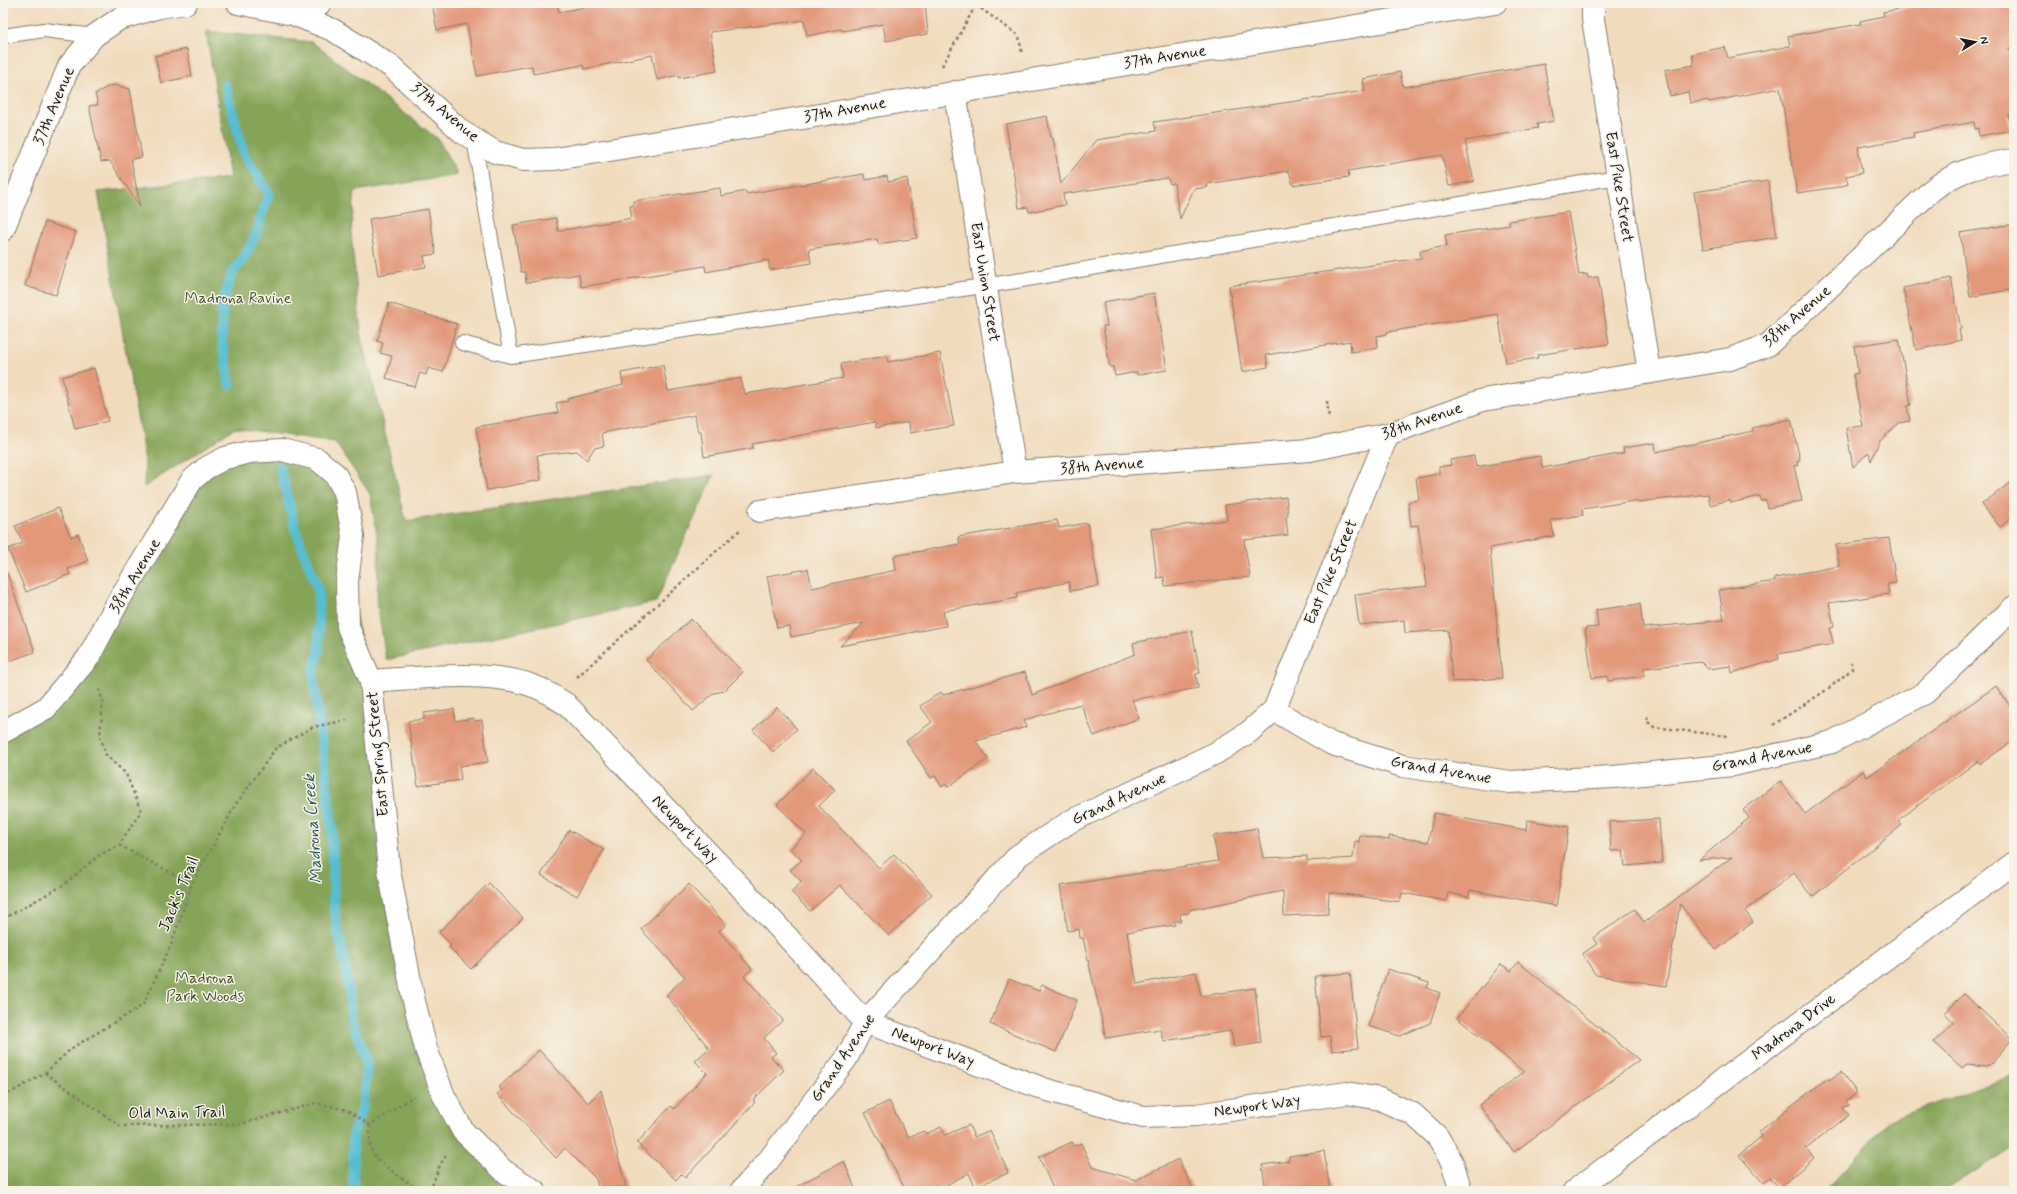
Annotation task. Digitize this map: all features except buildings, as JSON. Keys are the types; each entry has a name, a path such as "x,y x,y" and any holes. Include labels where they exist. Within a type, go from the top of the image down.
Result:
{"street":[{"name":"37th Avenue","path":"3,230 69,66 94,36 119,19 159,7 186,3"},
{"name":"37th Avenue","path":"238,3 293,14 333,30 392,67 462,132 495,152 523,160 555,159 1495,3"},
{"name":"East Pike Street","path":"1593,3 1593,19 1616,177 1649,372"},
{"name":"East Union Street","path":"955,92 1014,472"},
{"name":"38th Avenue","path":"752,519 1014,472 1310,450 1388,434 1484,400 1730,359 1768,345 1932,190 1948,178 1978,165 2014,160"},
{"name":"East Pike Street","path":"1274,710 1388,434"},
{"name":"38th Avenue","path":"3,732 46,708 88,658 118,600 192,480 206,468 225,458 250,452 282,450"},
{"name":"East Spring Street","path":"282,450 317,460 335,474 345,492 353,536 347,581 348,627 371,681 389,870 412,997 426,1050 444,1096 463,1131 504,1171 535,1191"},
{"name":"Grand Avenue","path":"741,1191 768,1161 846,1059 865,1022 1020,855 1071,821 1216,753 1249,732 1274,710 1332,744 1396,764 1510,782 1613,777 1733,765 1832,742 1924,693 2014,607"},
{"name":"Newport Way","path":"371,681 447,677 494,678 534,686 566,704 865,1022 1044,1089 1143,1117 1196,1115 1347,1093 1380,1099 1413,1114 1437,1136 1452,1162 1461,1191"},
{"name":"Madrona Drive","path":"1574,1191 2014,863"}],"lane":[{"path":"311,21 325,3"},
{"path":"3,36 44,30 94,36"},
{"path":"474,139 511,356"},
{"path":"462,344 511,356 986,285 1616,177"}],"path":[{"path":"939,72 976,4 1019,36 1022,55"},
{"path":"1327,401 1330,422"},
{"path":"578,677 752,519"},
{"path":"3,919 62,886 98,856 119,845 140,811 126,774 106,755 100,736 103,702 88,658"},
{"path":"1767,727 1774,725 1828,689 1852,669 1851,663"},
{"path":"1647,716 1648,722 1654,727 1726,736 1733,734"},
{"name":"Jack's Trail","path":"45,1073 72,1048 143,1005 171,945 192,884 236,804 276,748 313,727 349,719"},
{"path":"119,845 192,884"},
{"path":"3,1097 45,1073"},
{"name":"Old Main Trail","path":"45,1073 120,1126 241,1124 316,1103 347,1110 370,1125"},
{"path":"420,1093 370,1125 372,1152 377,1159 420,1191"},
{"path":"430,1191 440,1165 451,1148"}],"green space":[{"name":"Madrona Ravine","path":"206,31 312,42 438,139 458,175 355,191 351,233 361,333 406,521 714,475 656,602 386,660 377,601 379,547 370,494 335,442 235,428 144,487 145,461 98,192 230,178"},
{"name":"Madrona Park Woods","path":"225,458 317,459 345,492 347,581 371,681 389,870 444,1096 504,1171 501,1191 3,1191 3,732 46,708 192,480"},
{"path":"2014,1075 2014,1146 1951,1187 1941,1191 1825,1191 1890,1120"}],"waterway":[{"name":"Madrona Creek","path":"225,85 245,157 269,193 256,234 246,255 231,275 222,305 222,341 230,385"},
{"name":"Madrona Creek","path":"280,467 295,528 318,589 319,650 313,673 332,828 334,910 347,976 352,1022 367,1062 363,1106 353,1133 353,1191"}]}
